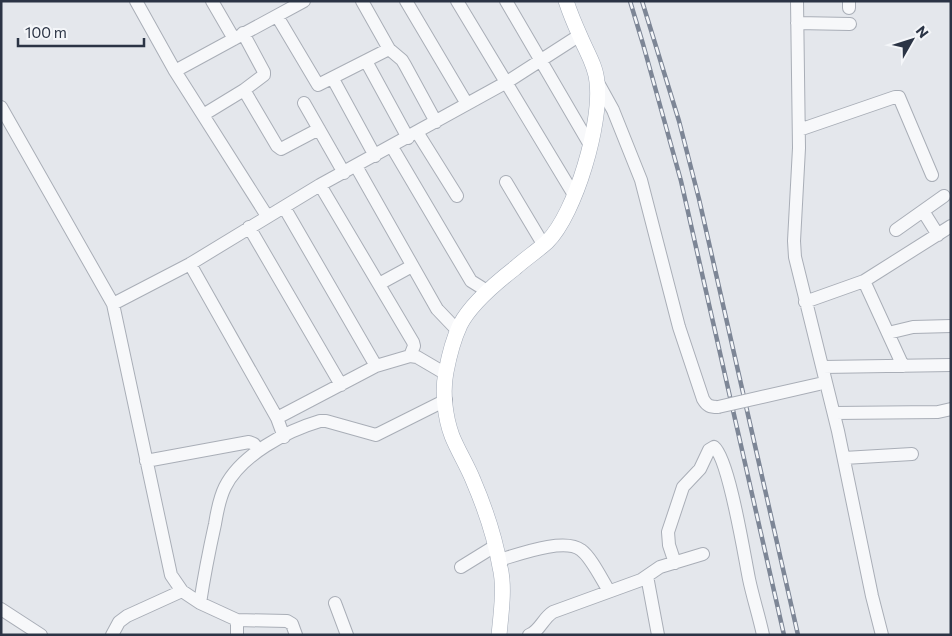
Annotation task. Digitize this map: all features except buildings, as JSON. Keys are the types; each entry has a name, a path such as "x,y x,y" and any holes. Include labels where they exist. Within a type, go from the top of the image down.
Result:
{"main road":[{"path":"499,635 501,569 469,468 452,436 446,412 446,374 454,340 461,323 487,291 543,244 560,225 574,195 594,129 598,100 598,81 566,1"}],"street":[{"path":"136,1 175,71 267,216"},
{"path":"203,115 262,78 264,72 213,1"},
{"path":"175,71 304,1"},
{"path":"362,1 389,49 402,60 436,122"},
{"path":"406,1 467,104"},
{"path":"457,1 574,195"},
{"path":"506,1 590,145"},
{"path":"797,1 799,130 794,249 805,302 823,367 823,382 834,413 872,596 882,635"},
{"path":"277,16 318,85 389,49"},
{"path":"797,23 850,24"},
{"path":"114,304 190,264 320,185 507,82 580,35"},
{"path":"366,61 412,135 457,196"},
{"path":"333,79 375,156"},
{"path":"598,81 615,116 644,189 679,327 703,399 707,405 718,407 823,382"},
{"path":"244,90 277,146 281,149 319,129"},
{"path":"799,130 899,97 932,175"},
{"path":"304,103 344,173"},
{"path":"1,107 114,304 171,575 182,591 200,603 237,620 287,622 292,624 296,635"},
{"path":"392,146 471,281 487,291"},
{"path":"356,166 437,309 458,331"},
{"path":"506,182 543,244"},
{"path":"320,185 413,342 414,346 410,356"},
{"path":"896,230 944,196"},
{"path":"284,207 376,366"},
{"path":"923,210 938,235"},
{"path":"805,302 864,281 951,226"},
{"path":"249,227 341,385"},
{"path":"190,264 278,418 284,436"},
{"path":"379,284 412,266"},
{"path":"864,281 903,366"},
{"path":"888,333 913,327 951,326"},
{"path":"278,418 376,366 410,356 417,357 446,374"},
{"path":"823,367 951,365"},
{"path":"200,603 206,563 224,489 246,460 258,450 284,436 315,423 326,421 376,435 446,400"},
{"path":"834,413 938,412 951,409"},
{"path":"146,461 249,442 254,444 258,450"},
{"path":"675,563 669,544 668,532 683,488 700,470 709,450 714,446 718,450 727,474 750,582 764,635"},
{"path":"844,458 912,454"},
{"path":"461,567 497,553 549,546 576,547 585,553 609,591"},
{"path":"529,635 536,631 549,614 647,576 660,567 703,554"},
{"path":"647,576 658,635"},
{"path":"112,635 119,622 127,616 182,591"},
{"path":"335,603 347,635"},
{"path":"1,609 41,635"},
{"path":"237,620 237,635"}],"railway":[{"path":"630,1 681,181 784,635"},
{"path":"642,1 679,121 699,199 798,635"}]}
